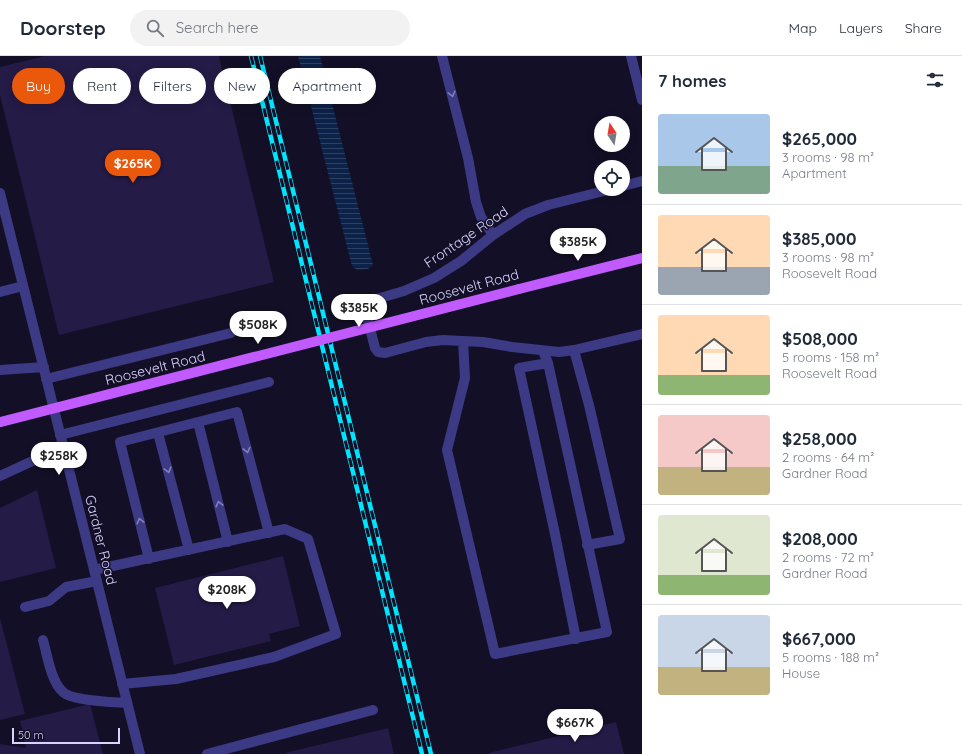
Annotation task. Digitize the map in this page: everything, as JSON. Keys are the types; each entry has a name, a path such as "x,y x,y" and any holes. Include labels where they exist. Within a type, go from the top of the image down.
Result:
{"main road":[{"name":"Roosevelt Road","path":"1,422 519,288 642,258"}],"street":[{"path":"442,56 468,158 476,202 481,217 493,235"},
{"path":"631,56 642,100"},
{"path":"630,185 642,182"},
{"name":"Gardner Road","path":"0,193 140,754"},
{"name":"Frontage Road","path":"594,194 548,205 525,214 493,235 461,261 434,278 404,291 373,300 367,304 365,309 375,348 378,352 385,353 426,342 443,340 483,342 512,348 559,352 574,350 642,334"},
{"path":"0,292 23,286"},
{"path":"46,378 231,333"},
{"path":"463,341 465,378 447,450 495,654 606,632 548,363 543,351"},
{"path":"574,350 620,539 587,545"},
{"path":"548,363 519,368 576,639"},
{"path":"0,370 44,367"},
{"path":"60,435 269,382"},
{"path":"149,559 120,442 237,412 269,533"},
{"path":"198,422 228,542"},
{"path":"158,433 189,550"},
{"path":"0,476 63,447"},
{"path":"94,570 285,529 308,539 336,634 274,657 176,679 122,684"},
{"path":"25,607 49,601 66,587 97,581"},
{"path":"43,640 54,678 58,687 63,693 68,696 84,699 127,703"},
{"path":"207,754 373,710"}],"water":[{"path":"298,56 320,56 323,68 301,68"},
{"path":"310,104 332,104 373,265 368,269 357,270 352,266"}],"building":[{"path":"45,56 219,56 222,68 214,68 214,104 231,104 274,282 59,335 0,95 0,67"},
{"path":"37,490 56,568 0,582 0,508"},
{"path":"283,556 300,626 269,634 271,641 174,665 155,588"},
{"path":"0,618 25,714 0,720"},
{"path":"90,704 103,754 0,754 0,744 26,748 20,721"},
{"path":"616,722 624,754 489,754 489,753"},
{"path":"388,728 394,754 285,754 285,753"}],"railway":[{"path":"251,56 422,754"},
{"path":"260,56 431,754"}]}
